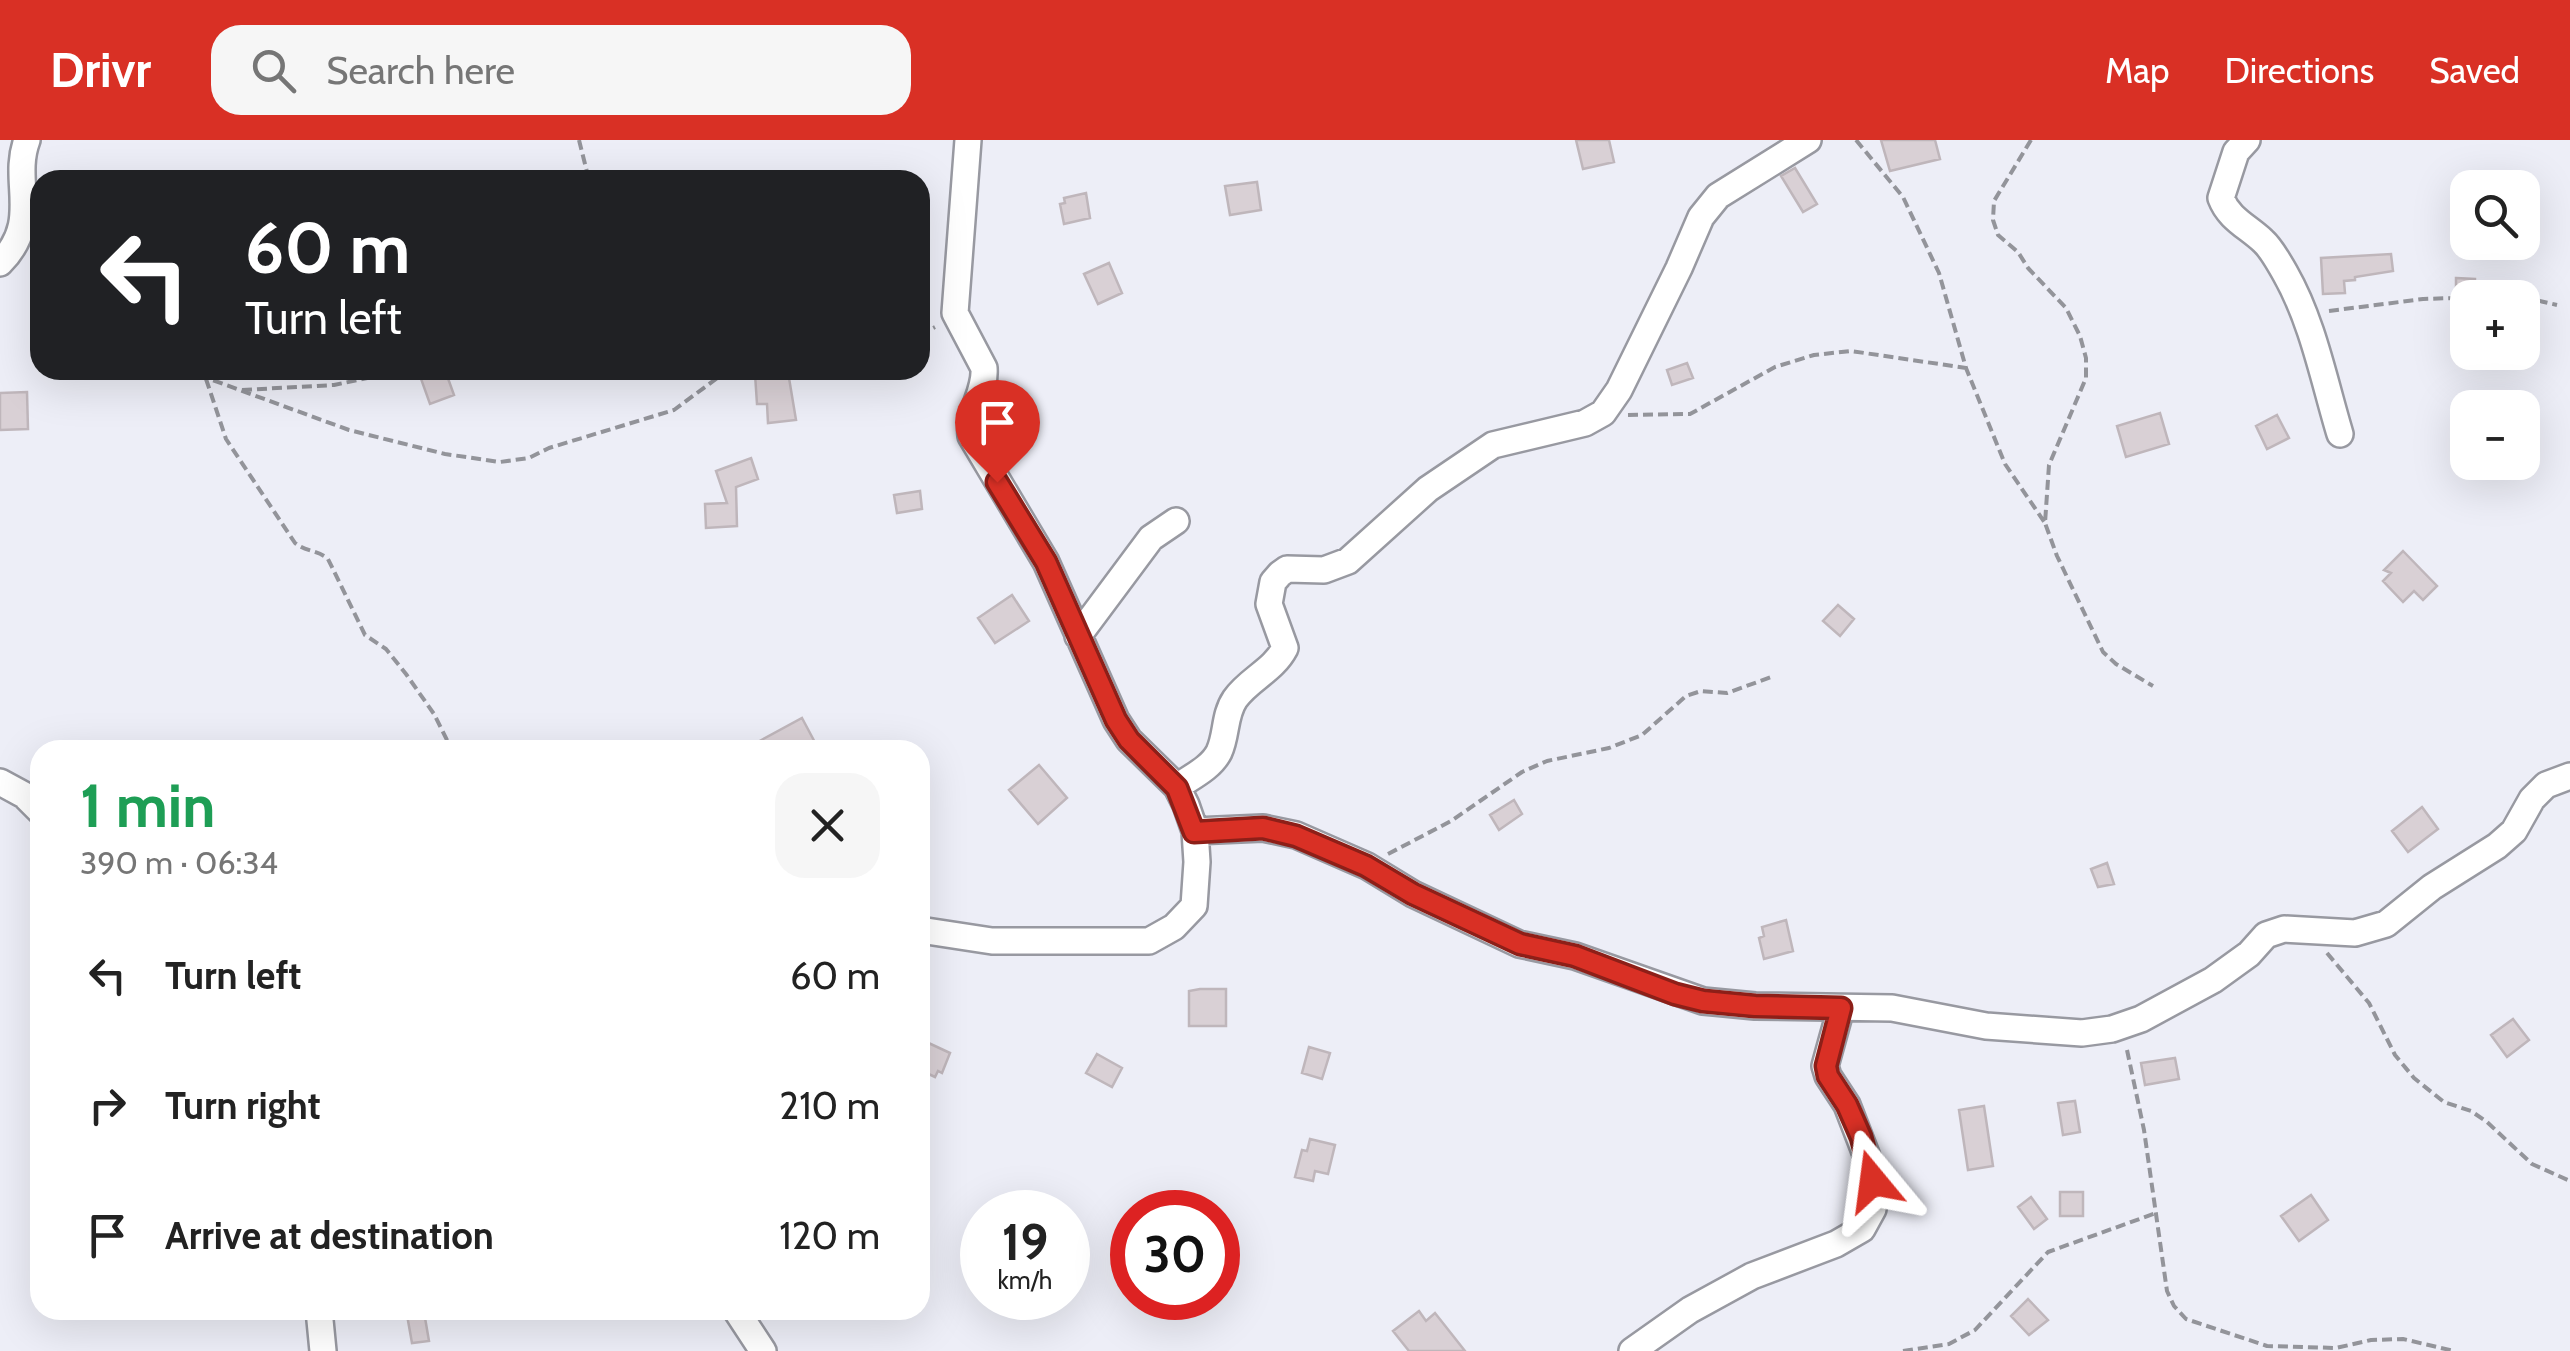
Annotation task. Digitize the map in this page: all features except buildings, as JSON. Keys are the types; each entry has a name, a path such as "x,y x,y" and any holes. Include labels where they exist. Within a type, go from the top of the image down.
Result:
{"street":[{"path":"3,255 23,222 22,162 27,140"},
{"path":"930,932 992,941 1149,941 1174,926 1194,906 1197,888 1194,832 1177,788 1129,740 1116,720 1046,562 972,436 970,420 985,378 984,368 955,313 968,140"},
{"path":"1177,788 1208,765 1219,751 1233,702 1272,666 1284,648 1269,604 1273,582 1280,574 1287,569 1324,570 1348,561 1428,488 1494,445 1586,423 1603,413 1628,372 1700,217 1718,196 1808,140"},
{"path":"2247,140 2236,152 2221,198 2240,225 2265,243 2286,275 2304,315 2340,434"},
{"path":"1078,636 1151,538 1176,521"},
{"path":"1194,832 1263,828 1296,836 1366,866 1413,894 1520,944 1575,956 1675,994 1720,1003 1892,1008 1986,1026 2082,1033 2140,1020 2212,980 2249,954 2266,936 2284,929 2354,932 2386,924 2432,887 2497,846 2514,831 2532,799 2546,785 2570,776"},
{"path":"0,782 30,801"},
{"path":"1632,1351 1690,1310 1752,1276 1836,1244 1862,1229 1874,1197 1870,1162 1826,1066 1841,1008"},
{"path":"321,1320 323,1351"},
{"path":"743,1320 763,1351"}],"path":[{"path":"579,140 587,170"},
{"path":"1856,140 1902,197 1938,273 1966,368 2005,464 2045,522 2103,652 2152,686"},
{"path":"2031,140 1994,201 1993,220 1998,235 2066,308 2086,358 2086,378 2049,466 2045,522"},
{"path":"2304,315 2423,299 2518,296 2557,305"},
{"path":"1603,413 1690,414 1776,368 1814,355 1851,351 1966,368"},
{"path":"206,380 226,439 295,543 304,551 322,553 328,559 365,635 386,650 406,674 447,740"},
{"path":"209,380 349,430 446,454 500,462 529,458 549,448 674,410 714,380"},
{"path":"240,390 358,380"},
{"path":"1366,866 1451,821 1522,772 1547,761 1609,748 1642,736 1686,696 1700,691 1727,693 1774,676"},
{"path":"2310,929 2334,964 2369,1003 2395,1055 2414,1078 2444,1102 2471,1111 2487,1122 2532,1164 2570,1181"},
{"path":"2122,1026 2144,1130 2167,1290 2186,1319 2267,1346 2336,1348 2371,1340 2403,1339 2454,1351"},
{"path":"1903,1351 1949,1344 1975,1330 2048,1252 2156,1213"}],"route":[{"path":"997,482 1046,562 1116,720 1129,740 1177,788 1194,832 1263,828 1296,836 1366,866 1413,894 1520,944 1575,956 1675,994 1755,1006 1841,1008 1826,1066 1861,1137 1873,1181"}]}
